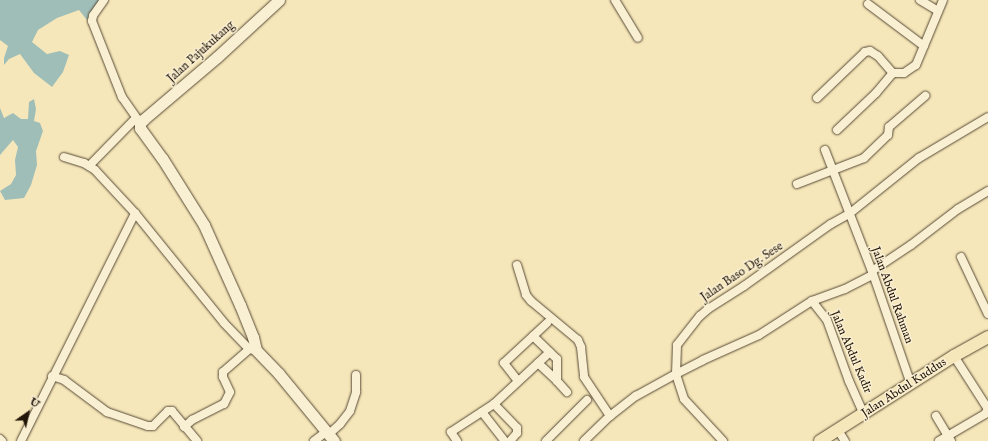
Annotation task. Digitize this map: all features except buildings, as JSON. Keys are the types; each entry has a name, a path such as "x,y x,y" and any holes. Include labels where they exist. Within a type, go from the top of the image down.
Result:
{"main road":[{"name":"Jalan Abdul Kuddus","path":"820,441 954,356 988,337"}],"street":[{"path":"104,0 93,16 92,21 119,91 138,121 140,130 162,158 204,225 253,337 252,349 224,372 223,377 230,392 224,404 192,420 184,427"},
{"name":"Jalan Pajukukang","path":"138,121 279,0"},
{"path":"920,0 938,11"},
{"path":"817,98 865,52 870,50 878,56 894,73 904,73 912,69 916,65 943,0"},
{"path":"617,1 638,38"},
{"path":"868,4 924,46"},
{"path":"836,130 876,93 894,73"},
{"path":"798,184 864,158 888,135 889,127 925,96"},
{"name":"Jalan Baso Dg. Sese","path":"723,441 684,399 676,374 677,345 700,316 831,224 849,214 919,158 988,117"},
{"path":"89,166 138,121"},
{"name":"Jalan Abdul Rahman","path":"825,150 872,273 911,384"},
{"path":"64,157 89,166 135,213 194,288 224,323 279,374 330,436"},
{"path":"584,441 610,416 652,385 759,335 812,301 844,289 872,273 958,209 988,191"},
{"path":"20,441 135,213"},
{"path":"961,257 988,314"},
{"path":"517,265 526,295 531,301 578,340 581,346 584,377 610,416"},
{"name":"Jalan Abdul Kadir","path":"812,301 827,320 849,381 864,414"},
{"path":"518,381 504,363 547,323"},
{"path":"533,336 557,359 557,381"},
{"path":"457,441 451,432 494,404 550,352"},
{"path":"939,441 949,439 988,411 985,403 954,356"},
{"path":"538,363 567,392"},
{"path":"314,441 330,436 350,411 356,392 356,375"},
{"path":"52,376 64,380 78,392 111,414 150,426 153,426 169,410 176,414 184,427 197,441"},
{"path":"546,441 587,400"},
{"path":"494,404 517,428 517,432 510,441"},
{"path":"482,412 505,441"},
{"path":"936,416 949,439"},
{"path":"838,430 845,441"}],"water":[{"path":"0,0 100,0 87,20 79,10 57,18 38,30 32,42 47,54 60,51 69,55 63,72 52,87 34,73 20,54 9,59 4,65 4,58 8,46 0,40"},
{"path":"34,99 36,109 34,121 40,123 43,131 36,151 37,165 31,185 24,198 5,200 0,191 11,184 16,175 15,160 18,147 13,140 0,155 0,108 4,118 13,113 21,119 28,119 29,102"}]}
